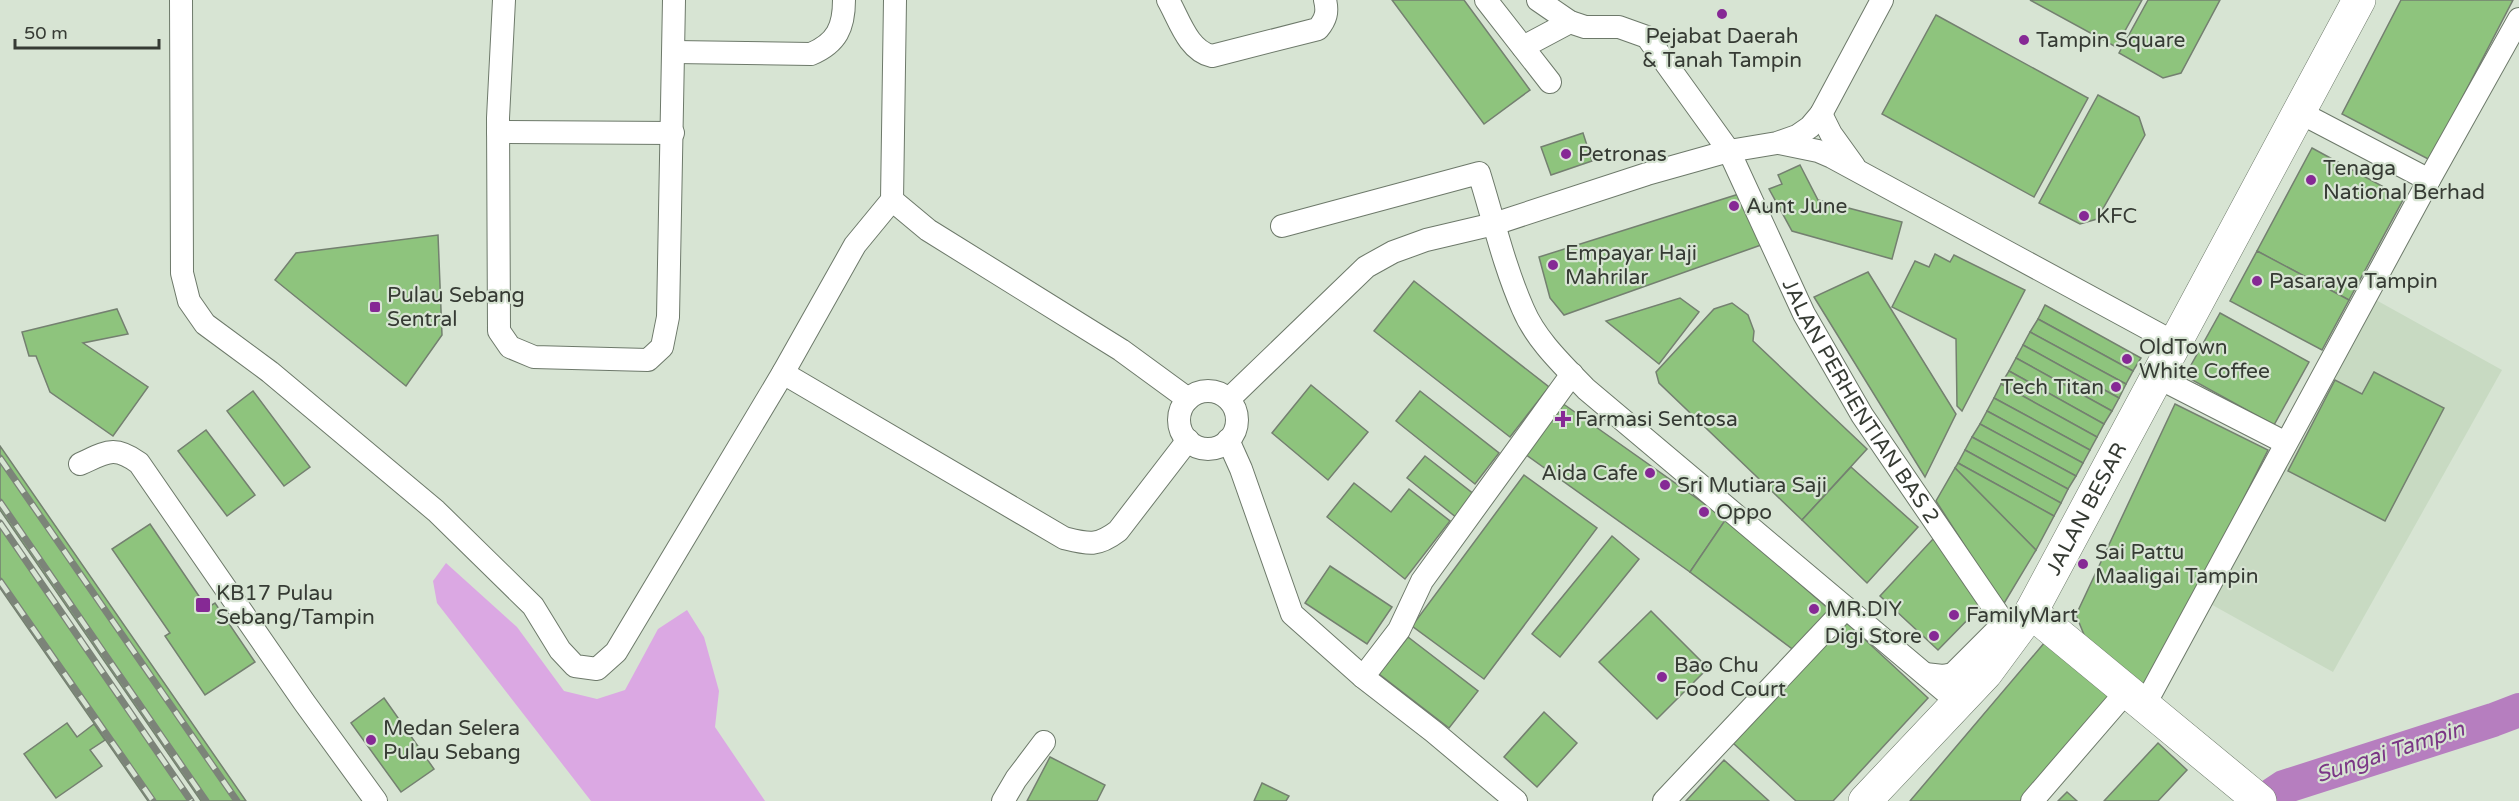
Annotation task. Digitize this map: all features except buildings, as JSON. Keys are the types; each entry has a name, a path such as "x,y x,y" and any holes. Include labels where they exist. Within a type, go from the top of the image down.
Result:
{"street":[{"path":"181,0 183,273 189,301 205,324 270,372 442,516 533,606 560,650 575,666 597,669 616,652 783,373 855,245 892,200 895,0"},
{"path":"504,0 498,132 500,331 510,347 534,357 648,360 662,347 668,317 675,52 674,0"},
{"path":"675,52 811,54 827,47 844,22 844,0"},
{"path":"1168,0 1195,48 1203,54 1212,56 1318,28 1325,20 1327,10 1325,0"},
{"path":"1486,0 1550,82"},
{"path":"1523,47 1570,22 1539,0"},
{"path":"1229,399 1366,267 1393,252 1426,240 1494,224 1647,174 1729,151 1778,143 1797,136 1810,127 1821,114 1882,0"},
{"name":"JALAN BESAR","path":"1865,801 1986,673 2157,377 2359,0"},
{"path":"2032,801 2135,699 2286,443 2519,19"},
{"name":"JALAN PERHENTIAN BAS 2","path":"1570,22 1585,27 1619,27 1647,37 1729,151 1804,314 1862,415 2016,623"},
{"path":"2299,112 2429,180"},
{"path":"1821,114 1831,134 1860,174"},
{"path":"498,132 673,133"},
{"path":"1778,143 1818,151 2175,343"},
{"path":"1282,226 1479,173 1523,310 1542,340 1572,374 1959,703"},
{"path":"892,200 928,230 1121,350 1188,399"},
{"path":"783,373 1064,538 1091,544 1107,539 1118,531 1188,440"},
{"path":"1363,677 1399,630 1422,581 1572,374"},
{"path":"2157,377 2286,443"},
{"path":"1204,391 1221,394 1229,399 1237,416 1234,433 1221,446 1204,448 1188,440 1180,424 1180,415 1188,399 1204,391"},
{"path":"1228,440 1292,614 1363,677 1434,732 1516,801"},
{"path":"80,464 104,453 123,452 139,464 304,702 376,801"},
{"path":"1664,801 1846,608"},
{"path":"1925,674 1943,676 1953,674 2016,623 2135,699 2248,792"},
{"path":"1003,801 1016,779 1044,742"}],"shaded area":[{"path":"2376,300 2502,370 2333,672 2207,602"},
{"path":"446,563 517,627 564,691 597,699 625,690 658,629 687,610 704,637 719,691 715,727 765,801 591,801 437,603 433,581"}],"waterway":[{"name":"Sungai Tampin","path":"2263,801 2284,787 2519,710"}],"railway":[{"path":"0,458 237,801"},
{"path":"0,502 206,801"},
{"path":"0,523 191,801"},
{"path":"0,581 153,801"}],"place":[{"name":"Pejabat Daerah & Tanah Tampin","path":"1722,14"},
{"name":"Tampin Square","path":"2024,40"},
{"name":"Petronas","path":"1566,154"},
{"name":"Tenaga National Berhad","path":"2311,180"},
{"name":"Aunt June","path":"1734,206"},
{"name":"KFC","path":"2084,216"},
{"name":"Empayar Haji Mahrilar","path":"1553,265"},
{"name":"Pasaraya Tampin","path":"2257,281"},
{"name":"Pulau Sebang Sentral","path":"375,307"},
{"name":"OldTown White Coffee","path":"2127,359"},
{"name":"Tech Titan","path":"2116,387"},
{"name":"Farmasi Sentosa","path":"1563,419"},
{"name":"Aida Cafe","path":"1650,473"},
{"name":"Sri Mutiara Saji","path":"1665,485"},
{"name":"Oppo","path":"1704,512"},
{"name":"Sai Pattu Maaligai Tampin","path":"2083,564"},
{"name":"KB17 Pulau Sebang/Tampin","path":"203,605"},
{"name":"MR.DIY","path":"1814,609"},
{"name":"FamilyMart","path":"1954,615"},
{"name":"Digi Store","path":"1934,636"},
{"name":"Bao Chu Food Court","path":"1662,677"},
{"name":"Medan Selera Pulau Sebang","path":"371,740"}]}
